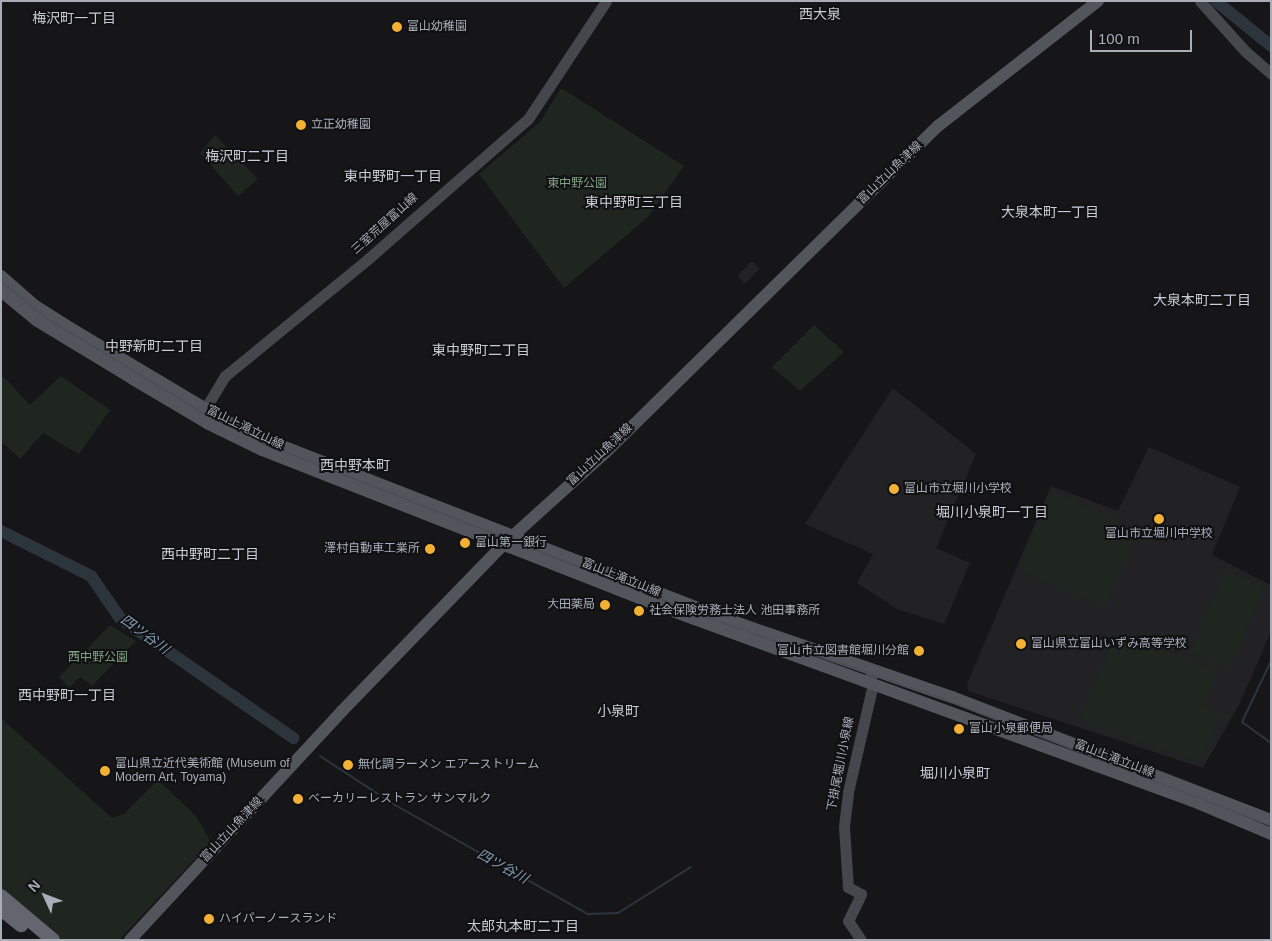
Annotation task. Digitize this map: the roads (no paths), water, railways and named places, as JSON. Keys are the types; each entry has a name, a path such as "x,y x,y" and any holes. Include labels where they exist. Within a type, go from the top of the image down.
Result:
{"highway":[{"path":"1,896 53,940"},
{"path":"1,909 39,940"}],"main road":[{"name":"三室荒屋富山線","path":"205,409 226,376 369,258 528,119 606,1"},
{"name":"富山立山魚津線","path":"130,940 335,718 502,545 604,453 938,126 1098,1"},
{"path":"1200,1 1271,74"},
{"name":"富山上滝立山線","path":"1,276 45,312 205,409 272,442 1193,800 1271,834"},
{"name":"富山上滝立山線","path":"1,291 36,320 207,423 262,450 502,545 871,676 952,697 1271,820"},
{"name":"下掛尾堀川小泉線","path":"861,940 848,921 861,894 848,887 844,826 871,676"}],"waterway":[{"path":"1216,1 1271,46"},
{"name":"四ツ谷川","path":"1,531 91,576 120,618 293,738"},
{"path":"1271,661 1242,722 1271,743"},
{"name":"四ツ谷川","path":"320,756 395,805 588,914 618,913 691,867"}],"tram line":[{"path":"1,281 45,317 205,414 261,442 707,617 934,695 1271,826"}],"place":[{"name":"富山幼稚園","path":"397,27"},
{"name":"立正幼稚園","path":"301,125"},
{"name":"富山市立堀川小学校","path":"894,489"},
{"name":"富山市立堀川中学校","path":"1159,519"},
{"name":"富山第一銀行","path":"465,543"},
{"name":"澤村自動車工業所","path":"430,549"},
{"name":"大田薬局","path":"605,605"},
{"name":"社会保険労務士法人 池田事務所","path":"639,611"},
{"name":"富山県立富山いずみ高等学校","path":"1021,644"},
{"name":"富山市立図書館堀川分館","path":"919,651"},
{"name":"富山小泉郵便局","path":"959,729"},
{"name":"無化調ラーメン エアーストリーム","path":"348,765"},
{"name":"富山県立近代美術館 (Museum of Modern Art, Toyama)","path":"105,771"},
{"name":"ベーカリーレストラン サンマルク","path":"298,799"},
{"name":"ハイパーノースランド","path":"209,919"}],"district":[{"name":"西大泉","path":"820,14"},
{"name":"梅沢町一丁目","path":"74,18"},
{"name":"梅沢町二丁目","path":"247,156"},
{"name":"東中野町一丁目","path":"393,176"},
{"name":"東中野町三丁目","path":"634,202"},
{"name":"大泉本町一丁目","path":"1050,212"},
{"name":"大泉本町二丁目","path":"1202,300"},
{"name":"中野新町二丁目","path":"154,346"},
{"name":"東中野町二丁目","path":"481,350"},
{"name":"西中野本町","path":"355,465"},
{"name":"堀川小泉町一丁目","path":"992,512"},
{"name":"西中野町二丁目","path":"210,554"},
{"name":"西中野町一丁目","path":"67,695"},
{"name":"小泉町","path":"618,711"},
{"name":"堀川小泉町","path":"955,773"},
{"name":"太郎丸本町二丁目","path":"523,926"}],"park label":[{"name":"東中野公園","path":"577,184"},
{"name":"西中野公園","path":"98,658"}]}
